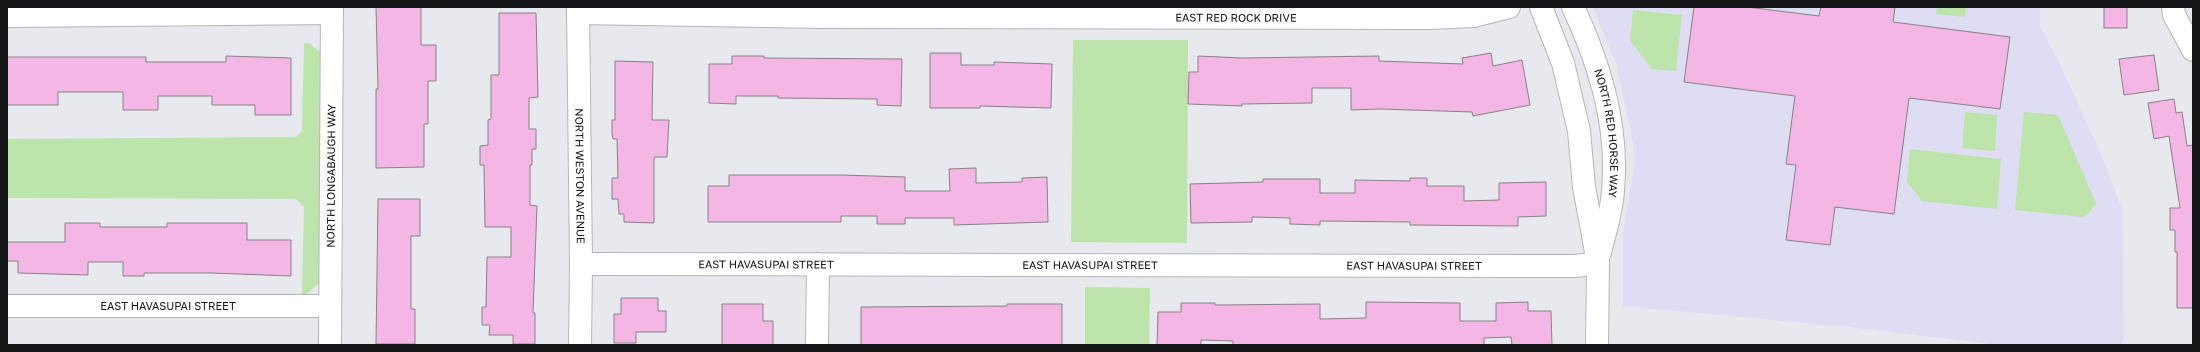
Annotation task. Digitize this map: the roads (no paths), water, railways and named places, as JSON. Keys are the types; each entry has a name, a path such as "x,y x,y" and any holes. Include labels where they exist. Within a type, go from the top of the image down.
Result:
{"street":[{"name":"EAST RED ROCK DRIVE","path":"578,10 1431,18 1473,16 1510,7"},
{"name":"NORTH RED HORSE WAY","path":"1541,7 1563,63 1573,100 1579,131 1584,187 1598,263"},
{"name":"NORTH RED HORSE WAY","path":"1573,7 1592,47 1603,82 1615,158 1613,191 1598,263 1597,345"},
{"path":"2173,7 2174,15 2193,50"},
{"path":"7,16 332,10"},
{"name":"NORTH LONGABAUGH WAY","path":"330,345 329,306 332,10"},
{"name":"NORTH WESTON AVENUE","path":"578,10 581,264 580,345"},
{"name":"EAST HAVASUPAI STREET","path":"581,264 1575,266 1598,263"},
{"path":"817,345 818,264"},
{"name":"EAST HAVASUPAI STREET","path":"7,306 329,306"}]}
